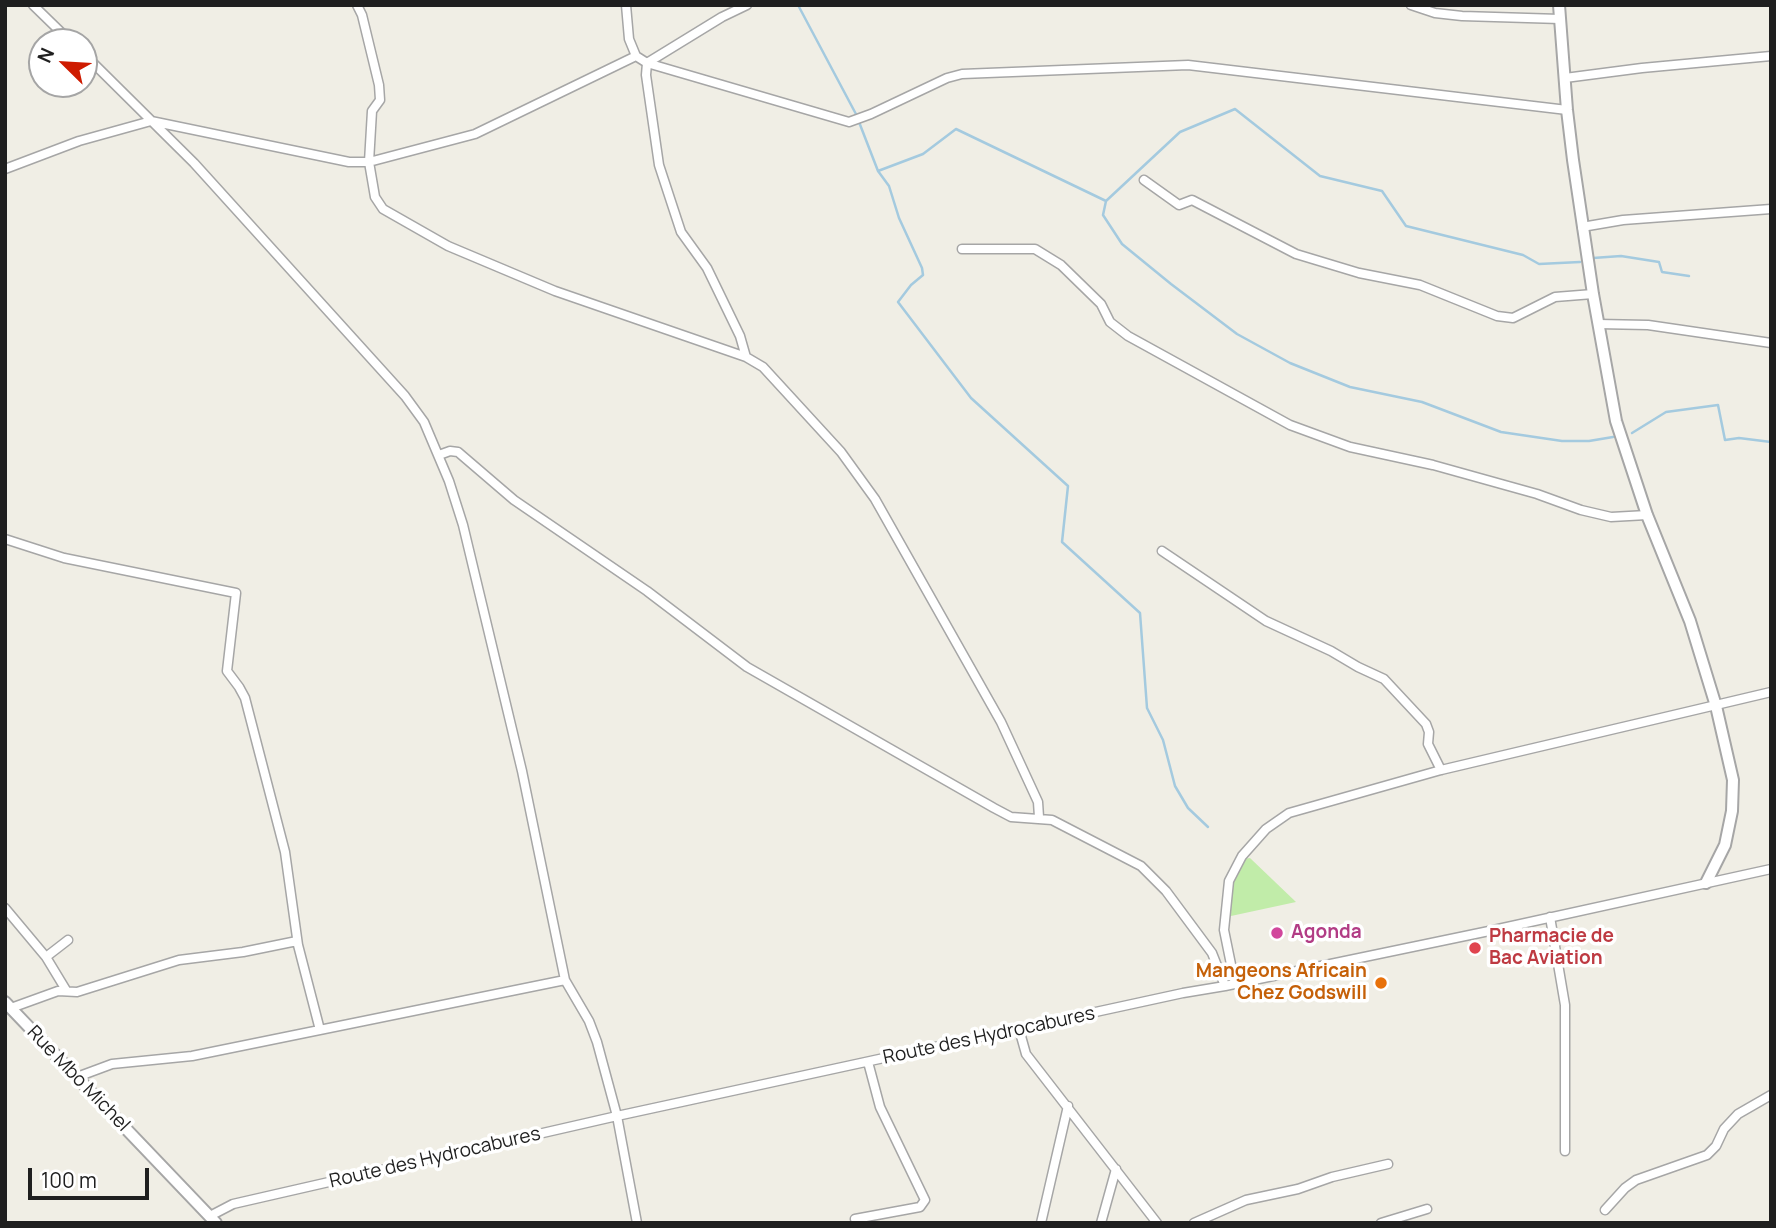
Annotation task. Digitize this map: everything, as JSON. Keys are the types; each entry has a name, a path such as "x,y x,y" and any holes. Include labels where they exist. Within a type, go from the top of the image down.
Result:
{"street":[{"path":"33,5 57,28"},
{"path":"357,5 362,15 379,85 380,100 372,111 369,162 375,197 383,209 448,246 555,291 746,357 762,367 841,452 875,499 1001,722 1038,802 1039,817"},
{"path":"626,5 629,39 636,56 647,63 836,120 856,121 947,78 962,74 1188,65 1567,110"},
{"path":"647,63 722,17 747,5"},
{"path":"1411,5 1435,13 1560,19"},
{"path":"1559,5 1567,110 1582,228 1616,421 1647,514 1690,621 1716,706 1733,780 1732,811 1725,845 1706,883"},
{"path":"5,169 79,141 151,121 349,162 369,162 475,134 636,56"},
{"path":"1565,79 1642,68 1771,56"},
{"path":"647,63 646,75 659,165 681,232 706,268 740,336 746,357"},
{"path":"98,68 194,163 405,396 424,422 439,455 463,525 522,771 565,980 589,1021 597,1042 617,1116 637,1223"},
{"path":"1144,180 1180,205 1192,200 1296,254 1359,273 1420,285 1497,316 1513,318 1555,298 1593,294"},
{"path":"1582,228 1623,220 1771,209"},
{"path":"962,249 1035,249 1069,272 1101,304 1110,322 1128,337 1290,425 1350,447 1433,465 1536,494 1581,510 1611,517 1647,514"},
{"path":"1598,324 1648,325 1771,343"},
{"path":"439,455 450,451 458,452 514,500 647,591 747,667 1012,817 1052,820 1141,866 1155,879 1212,953 1225,986"},
{"path":"5,539 64,558 236,593 227,671 245,698 285,852 297,941 320,1030"},
{"path":"1162,551 1266,621 1384,679 1426,724 1429,732 1427,744 1441,770"},
{"path":"1235,984 1224,930 1229,881 1242,856 1266,829 1289,813 1441,770 1771,692"},
{"name":"Route des Hydrocabures","path":"213,1219 233,1204 617,1116 1771,869"},
{"path":"5,908 46,957 66,990"},
{"path":"1550,917 1566,1005 1565,1151"},
{"path":"46,957 68,940"},
{"path":"8,1005 66,990 78,992 179,960 243,952 297,941"},
{"path":"77,1077 112,1064 192,1056 565,980"},
{"name":"Rue Mbo Michel","path":"8,1005 213,1219"},
{"path":"1020,1029 1026,1054 1157,1223"},
{"path":"855,1219 920,1207 925,1200 880,1107 868,1062"},
{"path":"1605,1210 1636,1180 1707,1155 1716,1146 1724,1129 1738,1114 1771,1095"},
{"path":"1041,1223 1068,1107"},
{"path":"1194,1223 1246,1200 1298,1189 1332,1177 1388,1164"},
{"path":"1101,1223 1116,1170"},
{"path":"1381,1223 1427,1209"}],"green space":[{"path":"1250,858 1296,902 1231,916 1232,883 1243,859"}],"waterway":[{"path":"798,5 857,116"},
{"path":"1580,262 1539,264 1523,255 1406,226 1382,191 1320,176 1235,109 1180,132 1106,201 1103,215 1122,244 1171,284 1237,334 1290,363 1350,387 1422,402 1501,432 1562,441 1589,441 1613,437"},
{"path":"859,122 878,171 923,154 956,129 1106,201"},
{"path":"878,171 889,186 899,218 922,268 923,275 898,302 971,398 1068,486 1062,542 1140,613 1147,708 1163,740 1175,786 1188,808 1208,827"},
{"path":"1593,258 1621,256 1659,262 1662,272 1689,276"},
{"path":"1632,433 1666,412 1718,405 1725,440 1739,438 1771,442"}],"place":[{"name":"Agonda","path":"1277,933"},
{"name":"Pharmacie de Bac Aviation","path":"1475,948"},
{"name":"Mangeons Africain Chez Godswill","path":"1381,983"}]}
